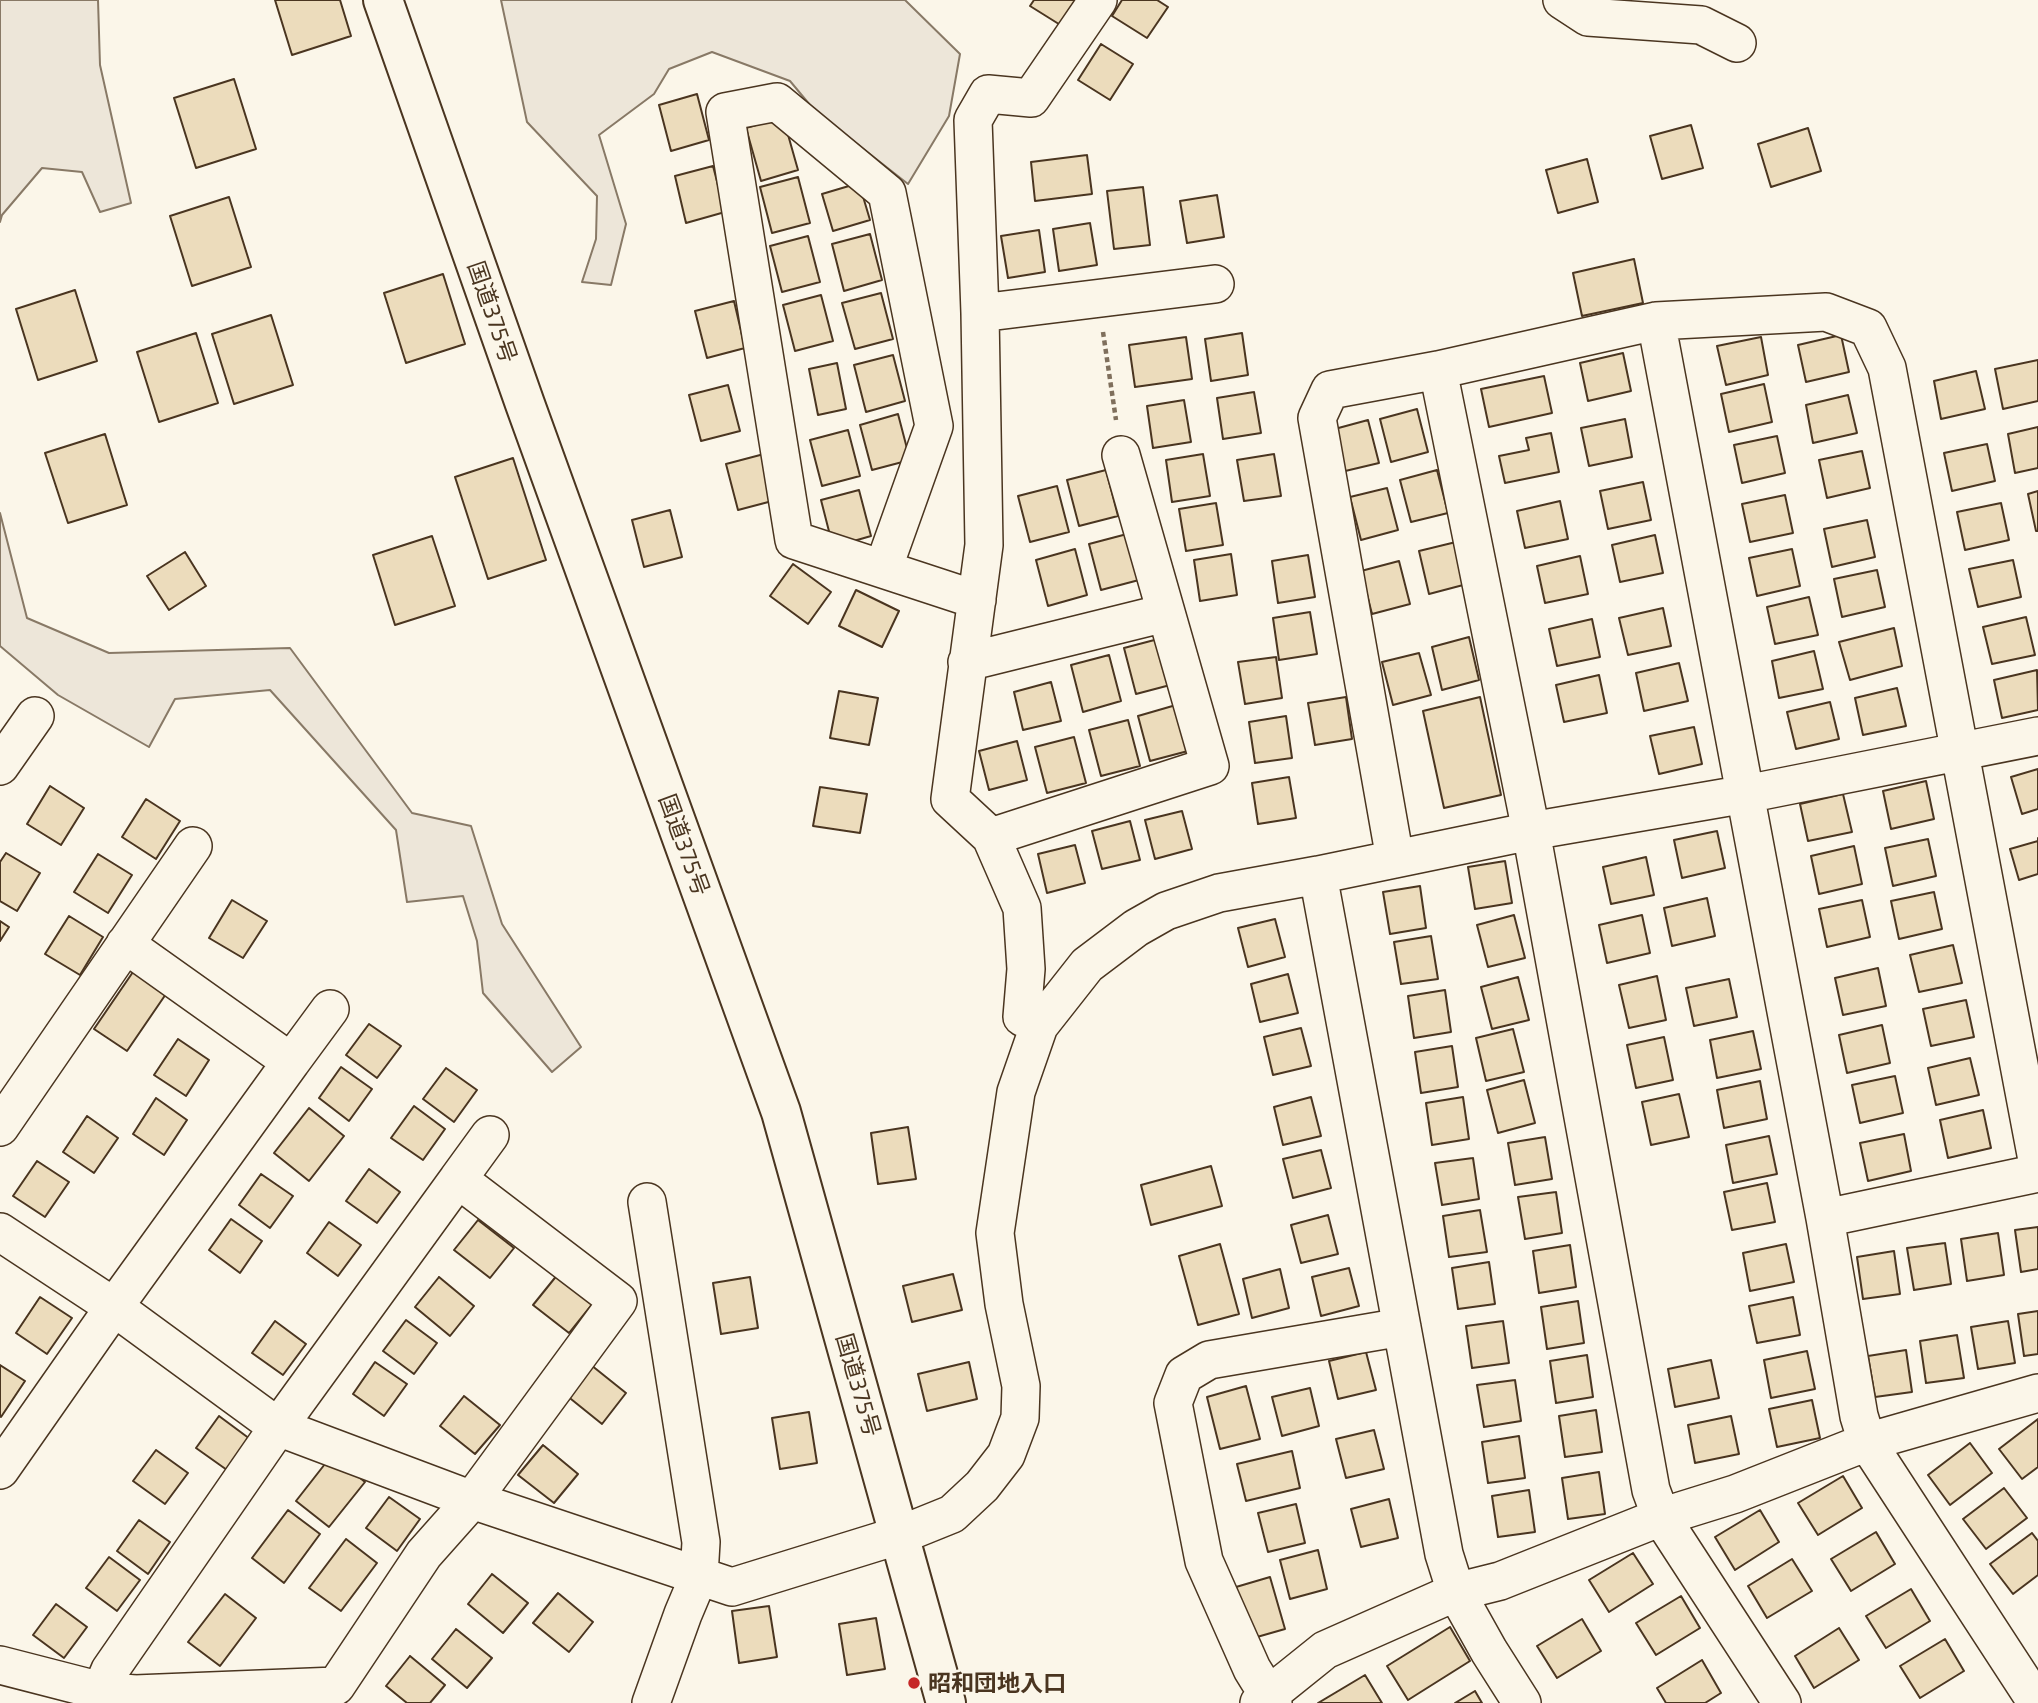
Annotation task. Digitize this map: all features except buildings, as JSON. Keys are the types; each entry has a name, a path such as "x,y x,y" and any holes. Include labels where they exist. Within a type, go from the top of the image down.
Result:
{"highway":[{"name":"国道375号","path":"383,0 520,391 781,1112 946,1703"}],"street":[{"path":"1039,1026 1021,1017 1026,969 1021,908 991,837 950,799 984,545 973,120 988,94 1031,98 1098,0"},
{"path":"1562,0 1588,17 1701,25 1737,43"},
{"path":"883,569 934,426 887,193 777,102 726,112 794,540 976,600"},
{"path":"980,313 1215,284"},
{"path":"1395,859 1317,418 1330,390 1438,370 1657,321 1826,312 1868,328 1887,368 2038,1165"},
{"path":"1657,321 1825,1218 1859,1416 1867,1442 2038,1703"},
{"path":"1438,370 1531,831 1651,1490 1661,1517 1782,1703"},
{"path":"991,837 1210,766 1121,455"},
{"path":"967,662 1165,613"},
{"path":"0,766 35,716"},
{"path":"0,1232 114,1307 278,1427 472,1500 732,1587 900,1535 953,1514 982,1486 1006,1455 1020,1418 1021,1386 1004,1304 995,1234 1016,1092 1039,1026 1087,965 1136,928 1166,911 1219,893 1531,831 1746,794 2038,736"},
{"path":"0,1127 193,846"},
{"path":"1318,875 1444,1554 1456,1592 1522,1703"},
{"path":"125,944 291,1062"},
{"path":"0,1470 114,1307 330,1009"},
{"path":"102,1691 110,1670 278,1427 490,1135"},
{"path":"1825,1218 2038,1173"},
{"path":"0,1665 102,1691 135,1694 337,1694 424,1554 472,1500 618,1301 458,1179"},
{"path":"647,1202 701,1542 699,1576 650,1703"},
{"path":"1402,1326 1209,1360 1184,1375 1172,1403 1203,1561 1267,1700 1325,1650 1456,1592 1500,1581 1661,1517 1735,1494 1867,1442 2038,1393"}],"path":[{"path":"1098,300 1121,455"}],"shaded area":[{"path":"0,0 98,0 100,65 131,203 100,212 82,172 42,168 2,215 0,222"},
{"path":"501,0 905,0 960,54 949,116 908,184 815,111 790,81 712,52 669,69 654,94 599,135 626,224 611,285 582,282 596,239 597,196 527,122"},
{"path":"0,513 27,618 109,653 290,648 412,813 471,826 502,924 581,1047 552,1072 483,993 477,941 463,896 407,902 396,830 270,690 175,699 149,747 58,695 0,646"}],"place":[{"name":"昭和団地入口","path":"914,1683"}]}
